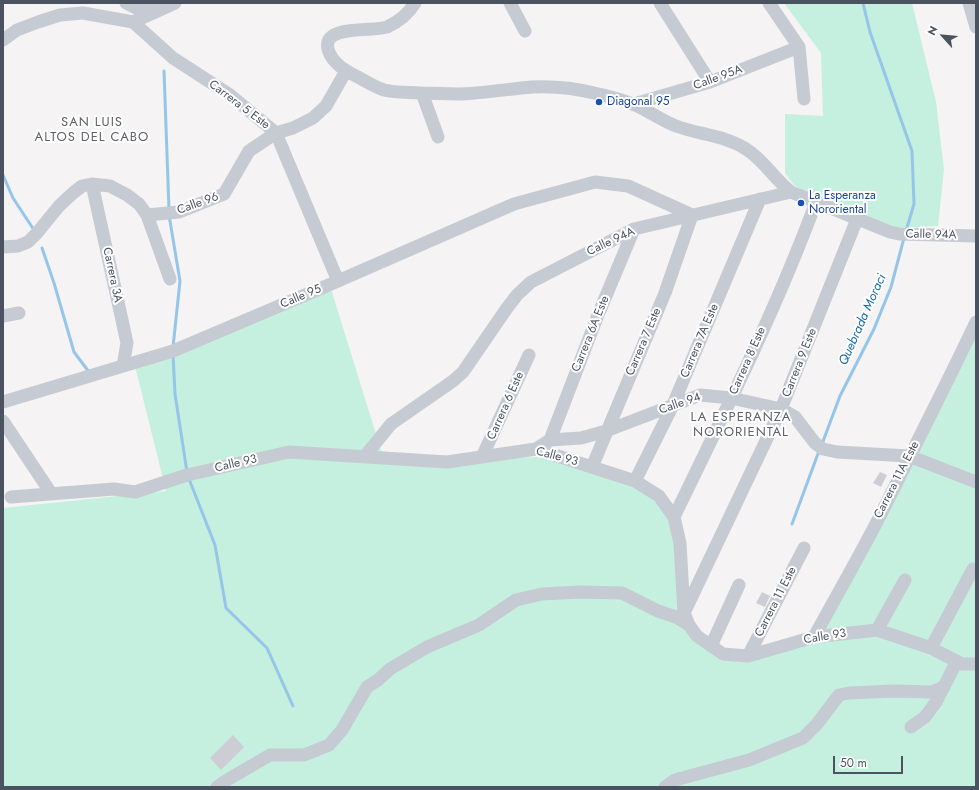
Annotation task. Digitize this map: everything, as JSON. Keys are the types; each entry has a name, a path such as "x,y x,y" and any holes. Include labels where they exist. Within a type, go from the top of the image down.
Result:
{"street":[{"path":"126,3 138,9 169,5"},
{"path":"415,3 401,18 387,27 341,31 334,35 329,41 328,49 334,60 346,71 377,88 385,90 462,94 532,87 549,87 592,92 634,104 678,127 717,136 747,150 760,160 781,184 791,192"},
{"path":"660,3 710,82"},
{"path":"769,3 800,47 804,99"},
{"path":"969,3 976,27"},
{"path":"3,40 17,30 60,15 82,13 133,22 169,5"},
{"path":"514,5 525,31"},
{"name":"Carrera 5 Este","path":"133,22 173,58 230,95 276,133 338,281"},
{"name":"Calle 95A","path":"634,104 710,82 800,47"},
{"name":"Calle 96","path":"147,216 179,212 224,194 248,151 276,133 293,128 313,118 326,106 346,71"},
{"path":"422,93 438,137"},
{"name":"Calle 95","path":"3,402 173,351 514,204 595,182 628,186 692,216"},
{"path":"3,247 18,246 28,242 38,233 59,206 82,186 92,184 110,186 127,195 139,204 147,216 170,279"},
{"name":"Carrera 3A","path":"92,184 127,344 123,366"},
{"name":"Calle 94A","path":"365,456 391,424 453,381 463,372 517,295 531,282 634,229 791,192 857,219 899,234 976,236"},
{"name":"Carrera 7A Este","path":"635,481 672,407 760,199"},
{"name":"Carrera 8 Este","path":"674,517 731,398 799,248 816,202"},
{"name":"Carrera 7 Este","path":"592,466 665,293 692,216"},
{"name":"Carrera 9 Este","path":"687,619 781,409 857,219"},
{"name":"Carrera 6A Este","path":"550,440 634,229"},
{"path":"3,316 20,313"},
{"name":"Carrera 11A Este","path":"814,637 889,499 909,456 946,386 976,322"},
{"name":"Carrera 6 Este","path":"482,457 529,355"},
{"name":"Calle 94","path":"550,440 581,438 606,431 700,395 731,398 781,409 794,417 819,446 837,452 909,456 976,482"},
{"path":"3,421 51,493"},
{"path":"536,450 550,440"},
{"name":"Calle 93","path":"11,497 114,489 135,492 187,475 289,452 447,462 536,450 592,466 635,481 659,496 674,517 680,542 687,619 697,636 723,654 748,656 814,637 876,630 931,648 962,664 976,664"},
{"name":"Carrera 11 Este","path":"748,656 804,548"},
{"path":"931,648 973,569"},
{"path":"876,630 905,580"},
{"path":"711,646 738,585"},
{"path":"217,787 270,755 304,755 329,745 342,730 367,687 378,680 390,669 427,647 479,625 516,600 542,594 580,592 622,594 658,611 687,619"},
{"path":"911,728 925,717 936,702 957,661"},
{"path":"665,787 675,780 749,760 803,738 817,724 839,695 849,693 894,691 931,692 944,687"}],"green space":[{"path":"784,3 912,3 936,102 944,170 938,226 900,228 883,225 806,193 794,185 785,173 785,114 823,116 821,53"},
{"path":"331,289 384,460 547,457 605,468 676,509 686,593 694,631 721,654 758,658 823,633 976,331 976,787 3,787 3,508 166,491 134,362"}],"building":[{"path":"880,472 887,475 881,487 873,483"},
{"path":"762,592 770,596 765,607 756,603"},
{"path":"233,735 244,747 221,770 210,758"}],"waterway":[{"name":"Quebrada Moraci","path":"863,3 870,32 912,151 914,204 906,231"},
{"path":"164,71 169,210"},
{"path":"3,175 13,198 34,230"},
{"path":"169,215 180,281 173,347"},
{"name":"Quebrada Moraci","path":"822,444 840,396 874,329 891,287 904,238"},
{"path":"42,248 74,352 89,372"},
{"path":"173,354 175,394 187,472"},
{"name":"Quebrada Moraci","path":"792,524 819,451"},
{"path":"189,479 215,545 226,608 267,648 293,706"}],"place":[{"name":"Diagonal 95","path":"599,102"},
{"name":"La Esperanza Nororiental","path":"801,203"}],"district":[{"name":"SAN LUIS ALTOS DEL CABO","path":"92,130"},
{"name":"LA ESPERANZA NORORIENTAL","path":"741,426"}]}
